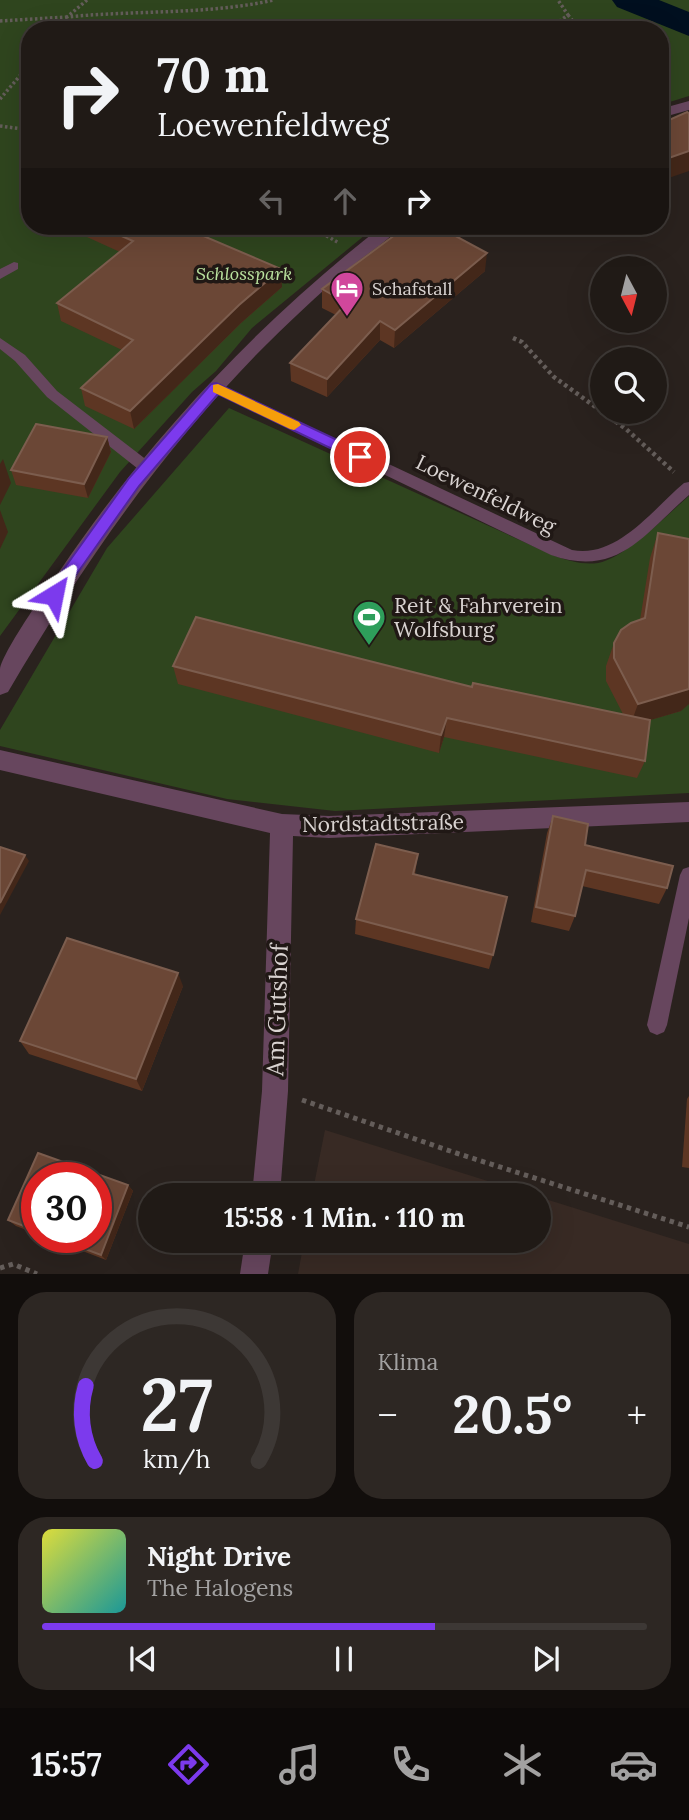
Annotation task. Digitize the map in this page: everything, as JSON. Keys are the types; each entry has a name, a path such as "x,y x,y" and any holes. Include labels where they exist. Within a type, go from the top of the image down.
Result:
{"street":[{"path":"669,111 689,105"},
{"path":"0,686 54,595 147,468 216,388 299,304 380,235"},
{"name":"Nordstadtstraße","path":"0,760 282,825 328,827 689,812"},
{"name":"Am Gutshof","path":"267,1183 275,1091 282,825"},
{"path":"254,1274 257,1253"}],"lane":[{"path":"0,275 14,266"},
{"path":"0,342 20,358 52,394 147,468"},
{"name":"Loewenfeldweg","path":"216,388 556,551 577,558 597,557 615,549 684,491"},
{"path":"657,1025 689,875"}],"path":[{"path":"64,21 87,0"},
{"path":"0,21 137,11 240,9 274,0"},
{"path":"558,0 573,21"},
{"path":"560,21 568,15"},
{"path":"0,99 21,74"},
{"path":"0,126 21,129"},
{"path":"328,236 356,253"},
{"path":"513,338 522,342 554,377 626,429 679,476 684,491"},
{"path":"275,1091 456,1153 689,1227"},
{"path":"0,1268 13,1264 37,1274"}],"shaded area":[{"path":"325,1130 494,1183 314,1183"},
{"path":"551,1201 689,1244 689,1274 298,1274 302,1253 551,1253"}],"green space":[{"name":"Schlosspark","path":"0,0 689,0 689,96 669,102 669,21 21,21 21,235 365,235 252,328 216,371 192,392 120,472 0,636"},
{"name":"Reit & Fahrverein Wolfsburg","path":"229,408 555,556 576,562 598,563 621,553 689,496 689,793 335,811 227,799 0,746 0,730 107,548"}],"building":[{"path":"689,113 689,151 669,158 669,120"},
{"path":"119,235 201,235 281,269 239,305 130,411 81,388 133,340 57,303 133,241"},
{"path":"395,235 453,235 487,253 395,330 380,321 327,379 290,363 347,303 322,289"},
{"path":"36,424 107,437 84,484 11,470"},
{"path":"658,533 689,539 689,689 638,704 614,658 614,643 621,630 645,618"},
{"path":"196,617 472,687 473,683 650,720 645,761 447,718 441,735 173,666"},
{"path":"553,816 588,824 585,845 673,866 667,888 586,870 575,916 536,907"},
{"path":"376,844 418,854 413,874 507,897 493,955 356,919"},
{"path":"0,847 25,855 0,903"},
{"path":"67,938 178,973 136,1079 20,1041"},
{"path":"38,1153 63,1162 34,1162"},
{"path":"112,1179 128,1185 112,1226"},
{"path":"21,1191 21,1225 8,1220"}],"waterway":[{"path":"629,0 689,25"}],"slow traffic":[{"path":"218,389 294,425"}],"place":[{"name":"Schafstall","path":"347,318"},
{"name":"Reit & Fahrverein Wolfsburg","path":"369,647"}],"route":[{"path":"54,595 134,482 216,388 360,457"}]}
